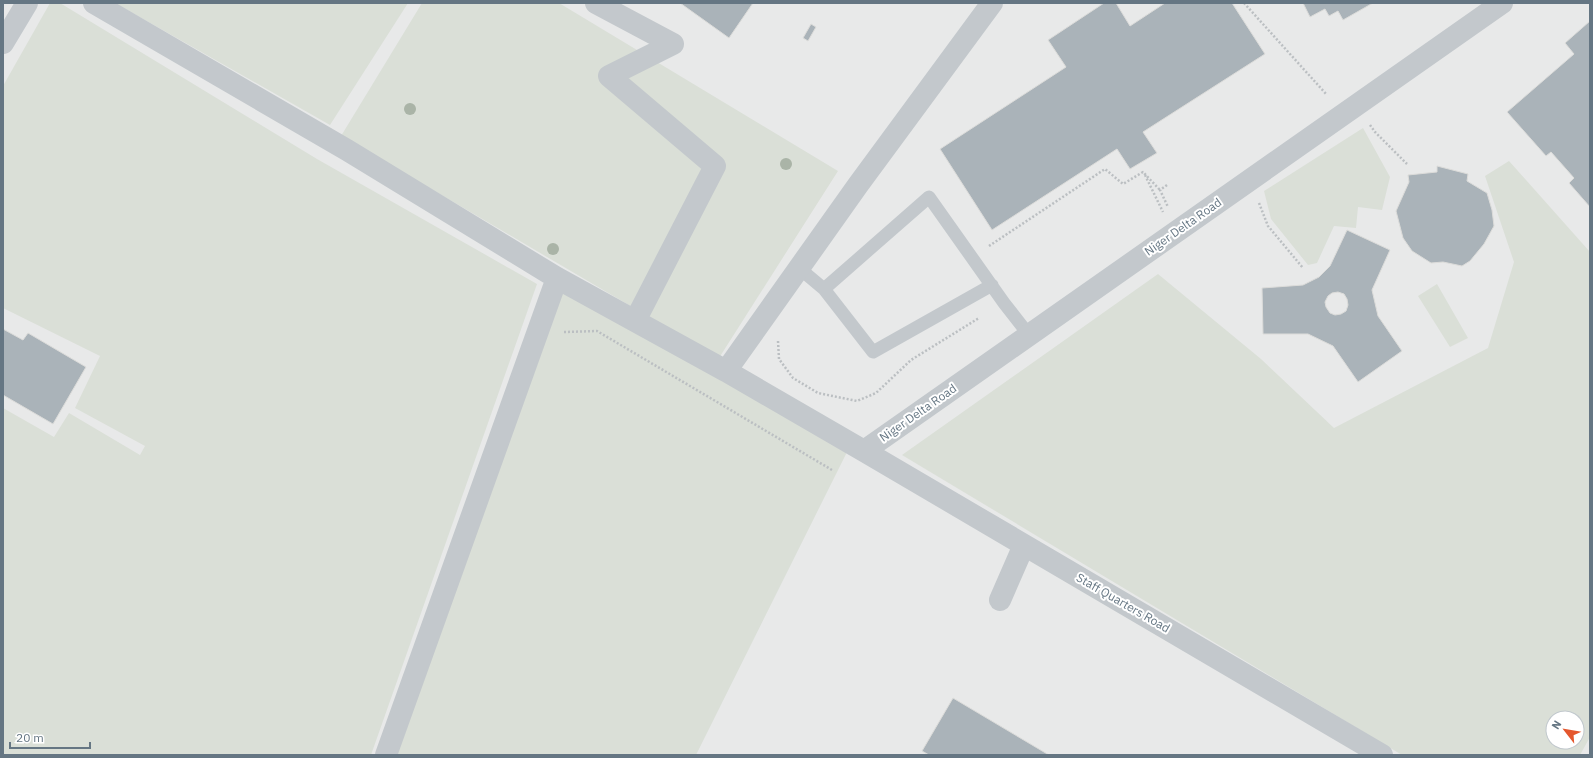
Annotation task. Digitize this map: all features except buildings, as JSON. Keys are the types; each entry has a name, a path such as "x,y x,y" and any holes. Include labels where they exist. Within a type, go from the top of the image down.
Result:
{"street":[{"path":"3,43 27,3"},
{"name":"Staff Quarters Road","path":"94,3 347,150 557,278 726,371 1382,755"},
{"path":"596,3 673,44 609,76 715,166 635,321"},
{"path":"726,371 992,3"},
{"name":"Niger Delta Road","path":"864,451 1502,3"},
{"path":"386,755 557,278"},
{"path":"1000,600 1024,545"}],"lane":[{"path":"824,289 929,197 1004,303 1029,335"},
{"path":"799,268 824,289 873,352 992,285"}],"path":[{"path":"1244,3 1328,97"},
{"path":"1357,105 1375,132 1407,164"},
{"path":"986,248 1105,169 1123,184 1143,172"},
{"path":"1143,172 1160,190"},
{"path":"1143,172 1174,233"},
{"path":"1246,183 1257,197 1268,226 1303,268"},
{"path":"778,337 779,359 793,378 818,393 857,401 876,393 910,360 1004,303"},
{"path":"534,342 561,332 597,331 832,470"}],"shaded area":[{"path":"3,3 1590,3 1590,755 3,755"},
{"path":"50,3 60,3 317,159 537,284 371,755 3,755 3,408 54,437 69,413 140,455 145,446 75,408 100,356 3,308 3,86"},
{"path":"115,3 408,3 330,125"},
{"path":"422,3 559,3 838,171 719,358 341,136"},
{"path":"1363,128 1390,177 1382,210 1358,207 1356,228 1334,226 1317,263 1308,265 1271,219 1264,191"},
{"path":"1509,161 1590,252 1590,737 1585,746 1585,710 1545,710 1545,750 1583,750 1580,755 1402,755 902,455 1158,274 1261,359 1334,428 1488,348 1514,262 1485,176"},
{"path":"555,283 851,444 696,755 394,755"},
{"path":"1437,284 1468,338 1450,347 1418,296"}]}
